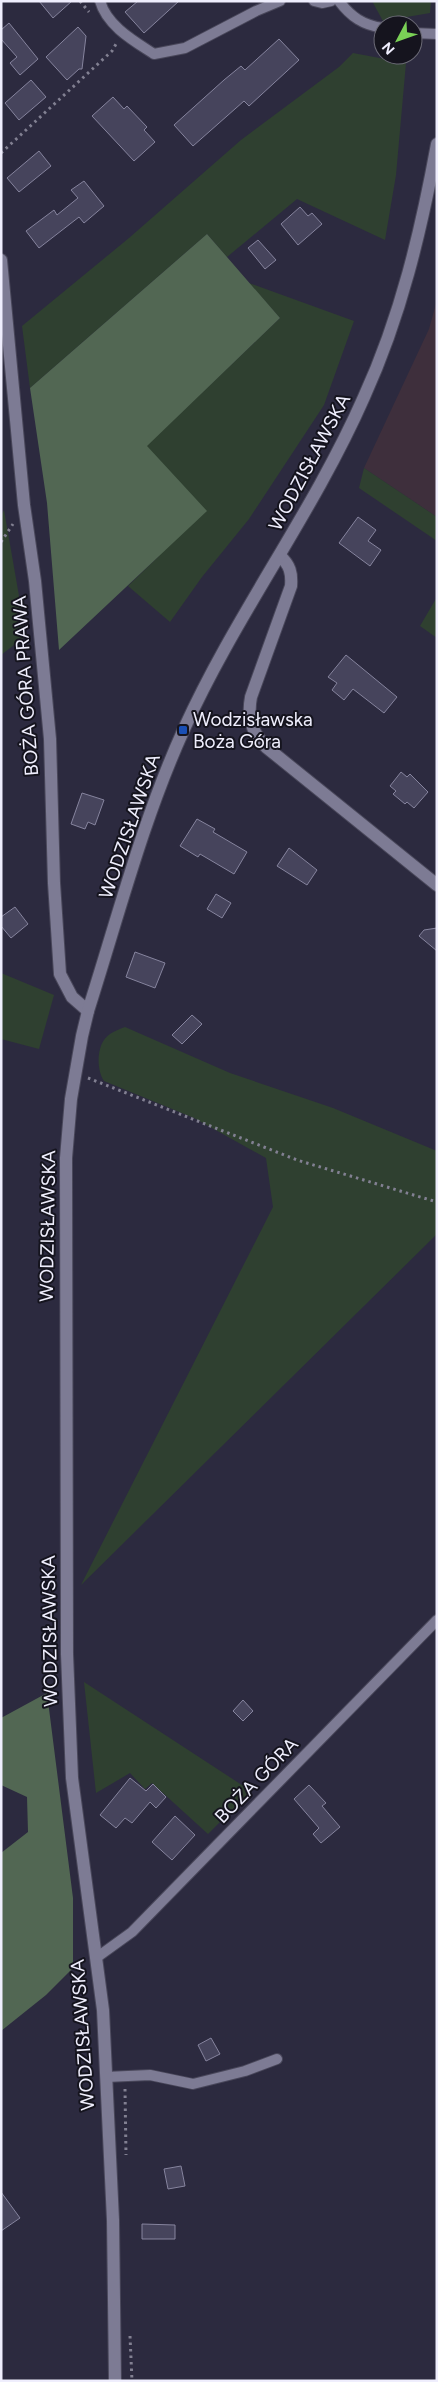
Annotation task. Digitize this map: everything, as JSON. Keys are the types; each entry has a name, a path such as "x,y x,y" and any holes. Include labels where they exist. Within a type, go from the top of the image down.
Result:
{"main road":[{"name":"WODZISŁAWSKA","path":"115,2381 113,2220 103,2010 72,1778 67,1654 65,1214 66,1158 70,1110 88,1011 145,833 183,730 212,670 280,556 349,428 381,356 399,308 424,216 437,144"},
{"name":"BOŻA GÓRA PRAWA","path":"1,260 6,352 24,505 36,581 50,739 54,883 60,974 72,997 88,1011"},
{"path":"280,556 290,566 292,574 291,586 251,697 249,710 251,724 266,748 437,885"}],"lane":[{"path":"100,1 103,11 127,38 154,54 185,48 256,11 280,1"},
{"path":"314,1 322,3 331,1"},
{"path":"339,1 350,16 373,26"},
{"path":"423,33 437,34"},
{"name":"BOŻA GÓRA","path":"96,1958 132,1932 437,1620"},
{"path":"106,2076 150,2075 193,2084 245,2072 277,2059"}],"path":[{"path":"1,153 112,51 118,42 110,32 112,21"},
{"path":"76,1073 297,1160 437,1202"}],"shaded area":[{"path":"437,300 437,517 364,468 429,329"}],"green space":[{"path":"372,1 431,1 430,13 418,15 380,15"},
{"path":"353,53 373,57 373,65 406,65 396,175 385,240 297,199 227,257 207,234 30,388 22,326 129,238 241,140 339,67"},
{"path":"207,234 280,318 147,446 207,511 59,650 47,503 30,388"},
{"path":"249,283 354,321 324,405 249,519 202,577 170,622 128,586 159,556 146,446 280,318"},
{"path":"364,468 437,517 437,541 359,488"},
{"path":"4,510 26,636 1,655 1,516"},
{"path":"437,597 437,638 420,626"},
{"path":"1,973 54,995 39,1049 1,1039"},
{"path":"125,1027 230,1073 333,1108 437,1151 437,1234 81,1585 273,1207 266,1158 194,1118 104,1081 101,1076 99,1063 102,1043 110,1034"},
{"path":"84,1682 251,1791 208,1834 152,1783 145,1789 130,1773 96,1793"},
{"path":"47,1693 73,1898 73,1968 46,1995 1,2031 1,1853 28,1832 27,1797 1,1785 1,1718"}],"building":[{"path":"39,1 72,1 53,18"},
{"path":"138,1 179,1 144,33 125,12"},
{"path":"9,23 38,59 20,75 10,63 17,57 1,39 1,30"},
{"path":"78,27 86,36 82,69 79,69 67,80 46,57"},
{"path":"279,39 299,60 249,106 244,101 193,146 174,125 241,66 245,70"},
{"path":"31,80 46,97 19,120 5,103"},
{"path":"113,97 124,109 127,106 147,127 144,130 155,142 134,161 92,116"},
{"path":"39,151 51,166 19,192 7,178"},
{"path":"84,181 104,206 84,223 79,217 39,248 26,231 54,210 57,215 78,198 71,190"},
{"path":"300,207 308,216 312,213 322,224 298,245 281,224"},
{"path":"258,240 276,260 265,269 248,248"},
{"path":"358,517 376,530 368,541 381,550 370,566 339,543"},
{"path":"346,655 397,697 384,713 353,689 344,700 332,690 337,683 328,677"},
{"path":"401,772 407,777 410,774 428,792 414,808 407,802 405,804 393,794 396,791 390,786"},
{"path":"82,793 104,800 95,825 88,822 85,829 71,824"},
{"path":"197,819 215,829 213,832 247,852 234,874 200,854 198,857 180,846"},
{"path":"289,848 317,870 307,885 277,866"},
{"path":"216,894 231,903 222,918 207,909"},
{"path":"15,907 28,924 11,938 1,926 1,917"},
{"path":"437,928 437,951 419,936 424,930"},
{"path":"135,952 165,963 155,988 126,977"},
{"path":"192,1015 202,1024 182,1044 172,1035"},
{"path":"243,1700 253,1711 243,1721 233,1711"},
{"path":"130,1778 146,1791 153,1784 166,1797 156,1808 150,1802 132,1823 125,1818 116,1828 100,1815"},
{"path":"309,1785 326,1803 322,1806 340,1827 321,1843 313,1834 319,1828 294,1799"},
{"path":"175,1816 195,1835 172,1860 152,1842"},
{"path":"211,2038 220,2054 206,2061 198,2045"},
{"path":"181,2166 185,2186 168,2189 164,2169"},
{"path":"1,2192 20,2218 1,2231"},
{"path":"142,2224 175,2225 175,2239 142,2239"}],"place":[{"name":"Wodzisławska Boża Góra","path":"183,730"}]}
